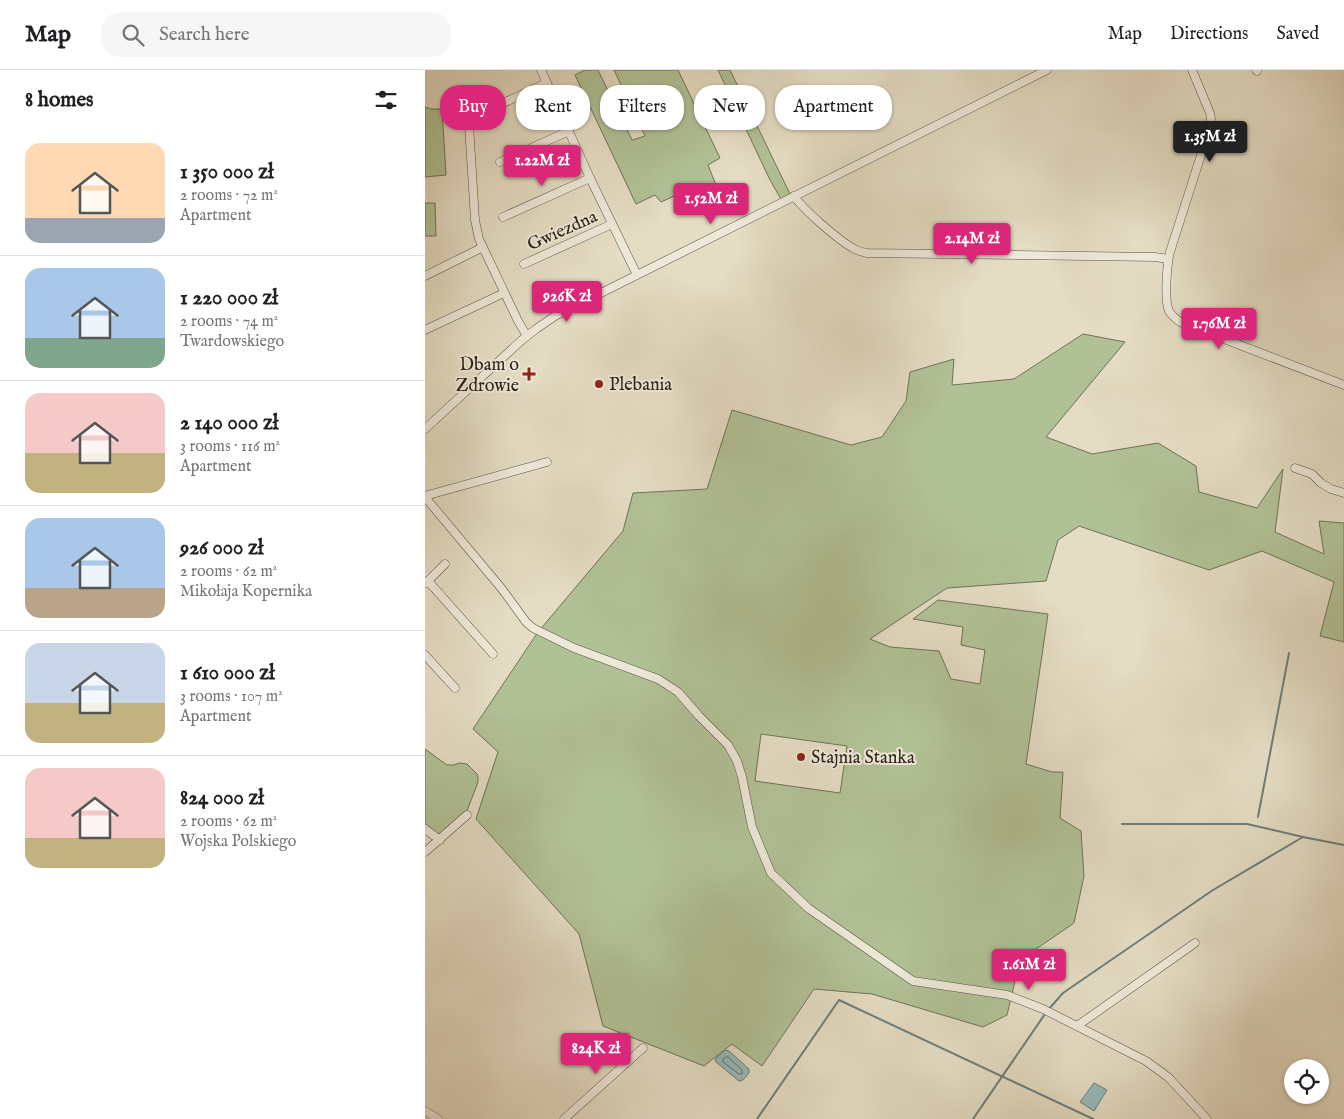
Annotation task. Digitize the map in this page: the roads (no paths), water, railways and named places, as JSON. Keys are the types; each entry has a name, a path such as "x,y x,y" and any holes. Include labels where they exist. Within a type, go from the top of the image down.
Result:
{"street":[{"path":"541,70 637,275"},
{"path":"425,428 527,336 555,316 1047,70"},
{"path":"1192,70 1211,119 1169,258 1167,301 1171,314 1180,322 1344,385"},
{"path":"527,336 504,293 479,238 475,220 469,125 471,120 482,113 547,83"},
{"path":"500,162 569,131"},
{"path":"503,216 590,178"},
{"path":"794,196 850,247 867,253 1169,258"},
{"name":"Gwiezdna","path":"524,264 612,224"},
{"path":"425,276 483,248"},
{"path":"425,330 504,293"},
{"path":"547,462 425,496 526,622 533,628 574,648 668,684 678,692 728,745 737,761 752,827 771,874 808,908 913,981 1007,995 1043,1009 1147,1062 1169,1077 1207,1119"},
{"path":"1295,468 1312,474 1331,488 1344,493"},
{"path":"445,564 427,583 493,654"},
{"path":"425,655 455,688"},
{"path":"425,852 467,816"},
{"path":"425,829 440,840"},
{"path":"1077,1026 1195,943"},
{"path":"564,1119 643,1048"},
{"path":"425,1111 438,1119"}],"water":[{"path":"725,1050 729,1051 749,1069 749,1073 743,1080 739,1081 716,1062 715,1059"},
{"path":"1094,1083 1107,1090 1094,1111 1080,1102"}],"waterway":[{"path":"1258,817 1289,653"},
{"path":"1122,824 1247,824 1303,837"},
{"path":"1048,1010 1063,993 1213,890 1303,837 1344,845"},
{"path":"757,1119 839,1000 1093,1119"},
{"path":"973,1119 1045,1014"}],"place":[{"name":"Dbam o Zdrowie","path":"529,374"},
{"name":"Plebania","path":"599,384"},
{"name":"Stajnia Stanka","path":"801,757"}]}
